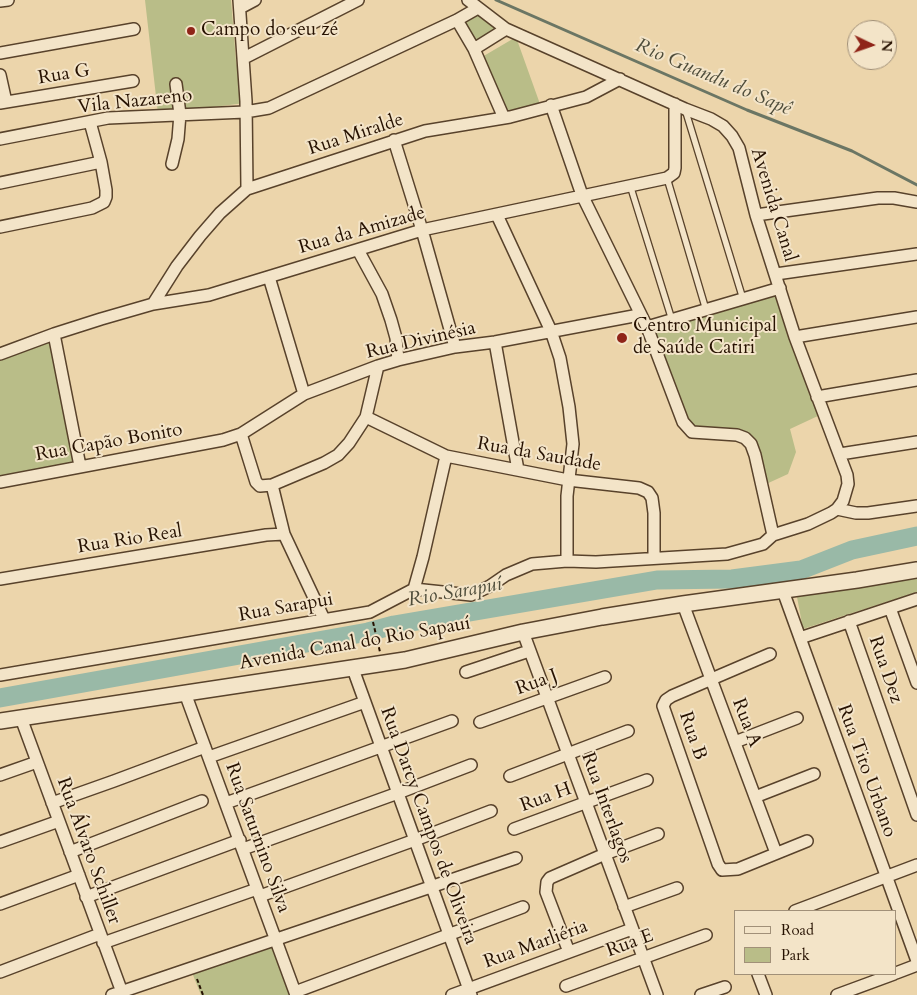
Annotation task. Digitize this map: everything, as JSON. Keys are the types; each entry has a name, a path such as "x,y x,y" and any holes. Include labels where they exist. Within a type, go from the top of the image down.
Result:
{"street":[{"path":"0,1 8,0"},
{"path":"248,189 244,58 240,4 255,0"},
{"path":"244,58 358,0"},
{"name":"Avenida Canal","path":"468,0 506,29 723,126 732,136 739,148 756,216 795,337 847,475 848,484 843,501 837,509"},
{"name":"Vila Nazareno","path":"0,139 108,118 245,112 268,108 457,20 478,8"},
{"path":"457,20 474,49 504,118"},
{"path":"0,53 134,29"},
{"path":"474,49 506,29"},
{"path":"0,75 3,102"},
{"name":"Rua Miralde","path":"153,304 177,266 200,236 220,213 248,189 425,131 504,118 586,97 620,79"},
{"name":"Rua G","path":"3,102 134,82"},
{"path":"172,164 178,139 180,114 176,84"},
{"path":"551,105 582,196 639,315 647,327 683,422 687,429 692,432 737,435 745,438 750,444 773,535"},
{"path":"667,178 674,173 675,168 680,107"},
{"path":"0,227 100,206 106,197 101,162 90,122"},
{"path":"394,140 455,347"},
{"path":"0,183 101,162"},
{"name":"Rua da Amizade","path":"0,354 54,334 153,304 209,295 422,230 667,178"},
{"path":"756,216 878,198 894,198 917,202"},
{"path":"497,215 551,332 560,358 569,407 572,444 566,513 567,561"},
{"path":"358,250 382,294 396,338 398,360"},
{"path":"776,274 917,254"},
{"path":"270,277 304,394"},
{"path":"647,327 780,288"},
{"name":"Rua Divinésia","path":"224,440 241,434 304,394 378,366 455,347 494,342 639,315"},
{"path":"795,337 917,317"},
{"path":"54,334 80,466"},
{"path":"494,342 518,470"},
{"path":"241,434 256,482 260,486 272,485 324,463 338,455 350,444 366,417 378,366"},
{"path":"817,397 917,380"},
{"name":"Rua da Saudade","path":"366,417 446,456 568,480 638,488 648,492 652,498 654,513 654,557"},
{"name":"Rua Capão Bonito","path":"0,482 224,440"},
{"path":"840,454 917,442"},
{"path":"446,456 414,589 471,595 490,586 506,575 532,564 728,554 764,544 773,535 808,524 837,509 856,513 868,513 917,506"},
{"path":"272,485 284,534 324,619"},
{"name":"Rua Rio Real","path":"0,579 266,535 284,534"},
{"name":"Avenida Canal do Rio Sapauí","path":"0,721 185,692 353,669 432,655 523,632 683,604 783,591 917,570"},
{"name":"Rua Sarapui","path":"0,675 370,612 414,589"},
{"name":"Rua Tito Urbano","path":"783,591 886,877 895,910"},
{"path":"800,638 917,599"},
{"name":"Rua A","path":"683,604 776,853"},
{"path":"890,608 917,682"},
{"name":"Rua Dez","path":"849,621 917,815"},
{"name":"Rua Interlagos","path":"523,632 657,995"},
{"path":"466,672 529,651"},
{"name":"Rua B","path":"770,654 672,696 666,700 663,706 718,864 722,870 738,870 776,853"},
{"name":"Rua Darcy Campos de Oliveira","path":"353,669 470,992"},
{"name":"Rua J","path":"480,722 605,677"},
{"name":"Rua Saturnino Silva","path":"185,692 296,993"},
{"path":"52,803 114,781 365,702"},
{"name":"Rua Álvaro Schiller","path":"21,718 102,939 119,994"},
{"path":"735,742 797,718"},
{"path":"226,803 452,721"},
{"path":"510,776 628,731"},
{"path":"0,775 37,762"},
{"path":"86,897 398,793 471,765"},
{"path":"755,797 814,774"},
{"name":"Rua H","path":"514,829 647,780"},
{"path":"70,852 202,801"},
{"path":"0,972 259,892 415,840 492,810"},
{"path":"0,842 59,821"},
{"path":"569,952 545,888 550,878 604,854 658,834"},
{"path":"776,853 807,841"},
{"path":"119,994 516,858"},
{"path":"798,910 917,865"},
{"path":"0,904 79,875"},
{"path":"624,906 677,888"},
{"path":"296,993 449,933 523,907"},
{"name":"Rua Tito Urbano","path":"899,923 917,963"},
{"name":"Rua Marliéria","path":"452,995 470,992 632,929"},
{"name":"Rua E","path":"566,986 706,935"},
{"path":"897,972 917,963"},
{"path":"760,975 766,995"},
{"path":"837,995 890,975"},
{"path":"701,995 725,987"}],"lane":[{"path":"680,107 743,299"},
{"path":"667,178 706,310"},
{"path":"630,185 672,320"}],"path":[{"path":"370,612 383,664"},
{"path":"193,968 203,995"}],"green space":[{"name":"Campo do seu zé","path":"145,0 231,0 236,61 245,103 158,114"},
{"path":"484,13 500,30 475,43 460,22"},
{"path":"516,37 540,104 510,115 482,57"},
{"path":"778,291 820,415 790,429 796,452 788,474 764,485 749,439 697,431 684,421 649,330"},
{"path":"53,336 75,464 0,478 0,359"},
{"path":"917,576 917,592 803,629 797,597"},
{"path":"277,940 298,995 201,995 191,970"}],"waterway":[{"name":"Rio Guandu do Sapê","path":"496,0 747,110 852,151 917,185"},
{"name":"Rio Sarapuí","path":"0,698 368,632 394,625 657,580 732,579 801,570 852,550 917,536"}],"place":[{"name":"Campo do seu zé","path":"191,31"},
{"name":"Centro Municipal de Saúde Catiri","path":"622,338"}]}
